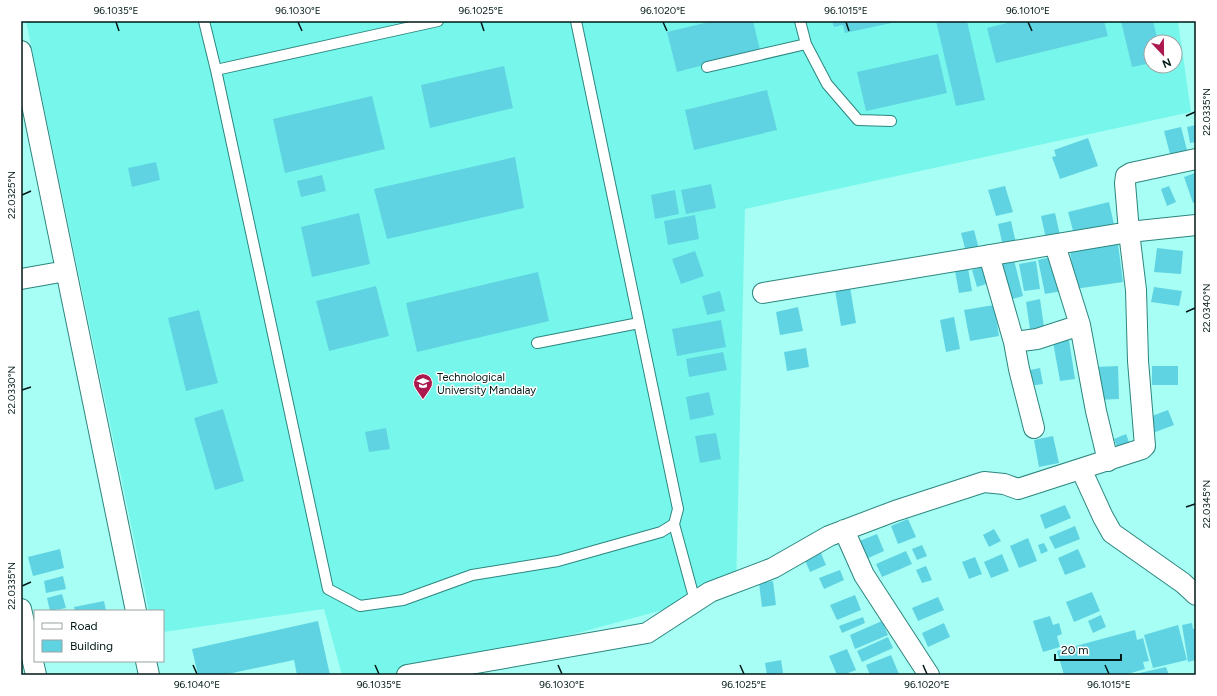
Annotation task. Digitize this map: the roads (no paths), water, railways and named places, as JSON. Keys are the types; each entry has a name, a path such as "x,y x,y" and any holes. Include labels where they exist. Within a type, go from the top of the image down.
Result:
{"street":[{"path":"21,51 136,610"},
{"path":"407,675 647,633 710,592 773,568 810,546 844,530 895,510 984,482 1004,484 1018,489 1142,450 1144,446 1138,361 1136,290 1129,232 1126,176 1131,173 1196,159"},
{"path":"763,293 1129,232 1196,225"},
{"path":"1055,245 1080,324 1096,411 1108,461"},
{"path":"989,255 1014,342 1019,369 1034,428"},
{"path":"21,279 66,271"},
{"path":"1014,342 1037,339 1080,324"},
{"path":"1081,469 1112,533 1182,583 1196,595"},
{"path":"844,530 864,575 930,675"},
{"path":"21,609 36,675"},
{"path":"146,662 149,675"}],"lane":[{"path":"204,21 216,70 328,588 360,606 403,600 472,575 558,561 661,532 674,524"},
{"path":"216,70 438,21"},
{"path":"576,21 678,509 674,524 696,601"},
{"path":"800,21 806,44 827,84 858,120 891,121"},
{"path":"707,67 806,44"},
{"path":"537,343 639,323"}],"place":[{"name":"Technological University Mandalay","path":"423,400"}]}
